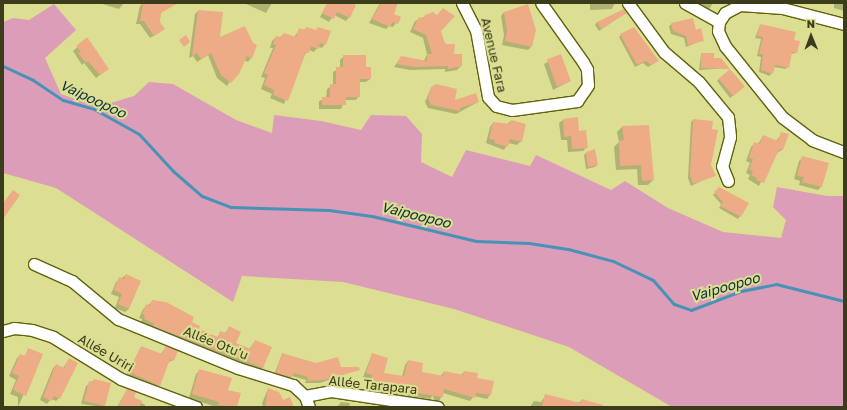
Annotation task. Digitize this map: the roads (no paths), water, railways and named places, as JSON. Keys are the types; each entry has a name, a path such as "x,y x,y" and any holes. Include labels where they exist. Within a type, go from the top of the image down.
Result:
{"street":[{"name":"Avenue Fara","path":"462,3 476,30 488,97 496,106 512,110 577,101 588,85 587,69 583,62 541,3"},
{"path":"628,3 664,52 699,82 728,117 730,137 722,166 728,181"},
{"path":"685,3 719,22"},
{"path":"844,24 819,16 757,4 740,5 730,9 719,22 718,31 725,46 780,114 812,140 844,152"},
{"name":"Allée Otu'u","path":"34,264 72,281 107,308 110,314 118,319 238,368 293,385 305,396"},
{"name":"Allée Uriri","path":"3,331 14,328 32,330 53,337 121,379 196,407"},
{"name":"Allée Tarapara","path":"305,396 331,391 438,407"},
{"path":"305,396 309,407"}],"waterway":[{"name":"Vaipoopoo","path":"3,66 33,80 63,100 94,109 139,134 173,171 202,196 231,207 329,210 372,216 476,241 529,243 568,249 613,261 653,280 674,304 691,310 741,291 776,284 844,301"}]}
